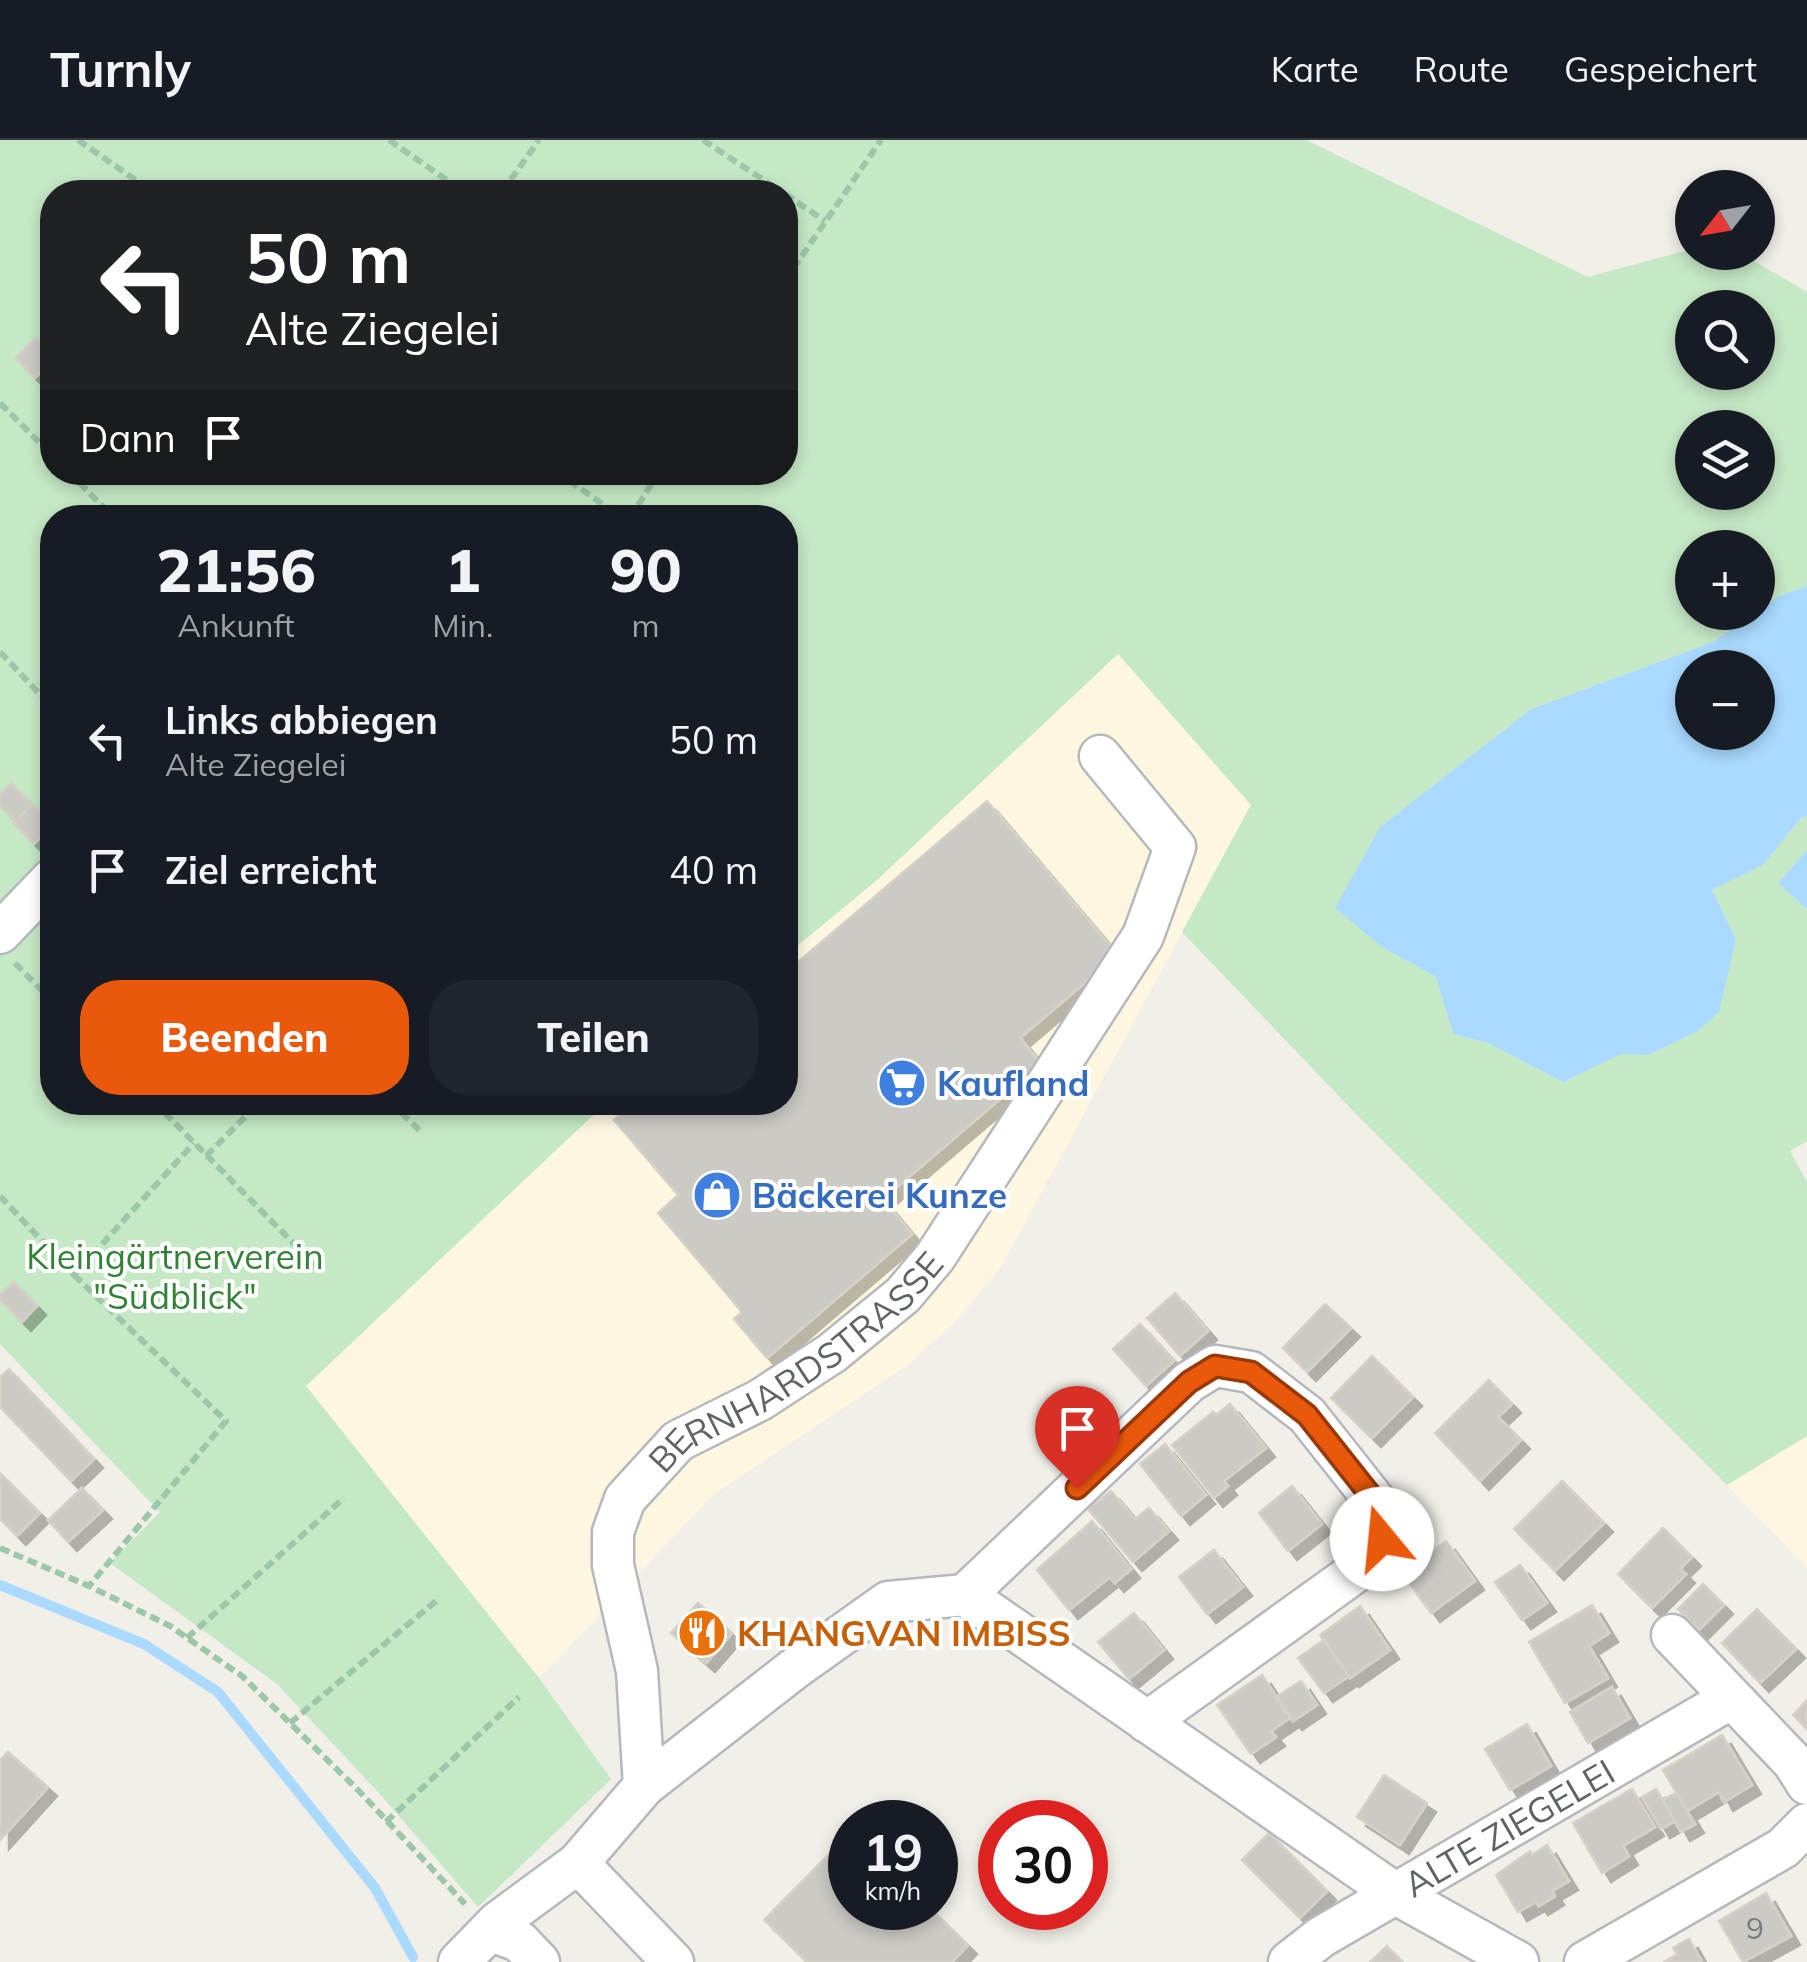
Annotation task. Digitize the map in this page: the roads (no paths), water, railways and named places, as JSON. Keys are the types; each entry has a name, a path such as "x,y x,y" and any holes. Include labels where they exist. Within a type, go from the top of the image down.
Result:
{"street":[{"name":"BERNHARDSTRASSE","path":"644,1786 637,1671 613,1565 613,1532 624,1499 678,1441 760,1400 832,1353 903,1295 949,1237 1043,1093 1143,936 1175,847 1100,756"},
{"path":"6,947 40,897"},
{"path":"458,1962 498,1922 578,1863 644,1786 794,1669 888,1602 965,1595 1189,1382 1215,1366 1251,1372 1307,1415 1379,1506 1382,1539 1360,1568 1146,1722"},
{"path":"965,1595 1396,1894 1518,1962"},
{"path":"1672,1635 1794,1762 1807,1784"},
{"name":"ALTE ZIEGELEI","path":"1289,1962 1320,1937 1730,1699"},
{"path":"1585,1962 1783,1848 1807,1824"},
{"path":"578,1863 674,1962"},
{"path":"491,1932 519,1941 539,1962"}],"water":[{"path":"1807,586 1807,816 1801,818 1763,865 1712,890 1736,939 1719,1012 1698,1031 1649,1055 1621,1054 1563,1082 1488,1043 1453,1034 1436,977 1382,947 1335,908 1380,827 1531,709 1675,656 1675,750 1775,750 1775,650 1691,650 1730,630 1775,630 1775,599"},
{"path":"1807,850 1807,909 1778,883"}],"waterway":[{"path":"0,1585 144,1644 218,1692 375,1888 413,1957"}],"place":[{"name":"Kaufland","path":"902,1083"},
{"name":"Bäckerei Kunze","path":"717,1195"},
{"name":"KHANGVAN IMBISS","path":"702,1633"}],"park label":[{"name":"Kleingärtnerverein \"Südblick\"","path":"175,1276"}]}
